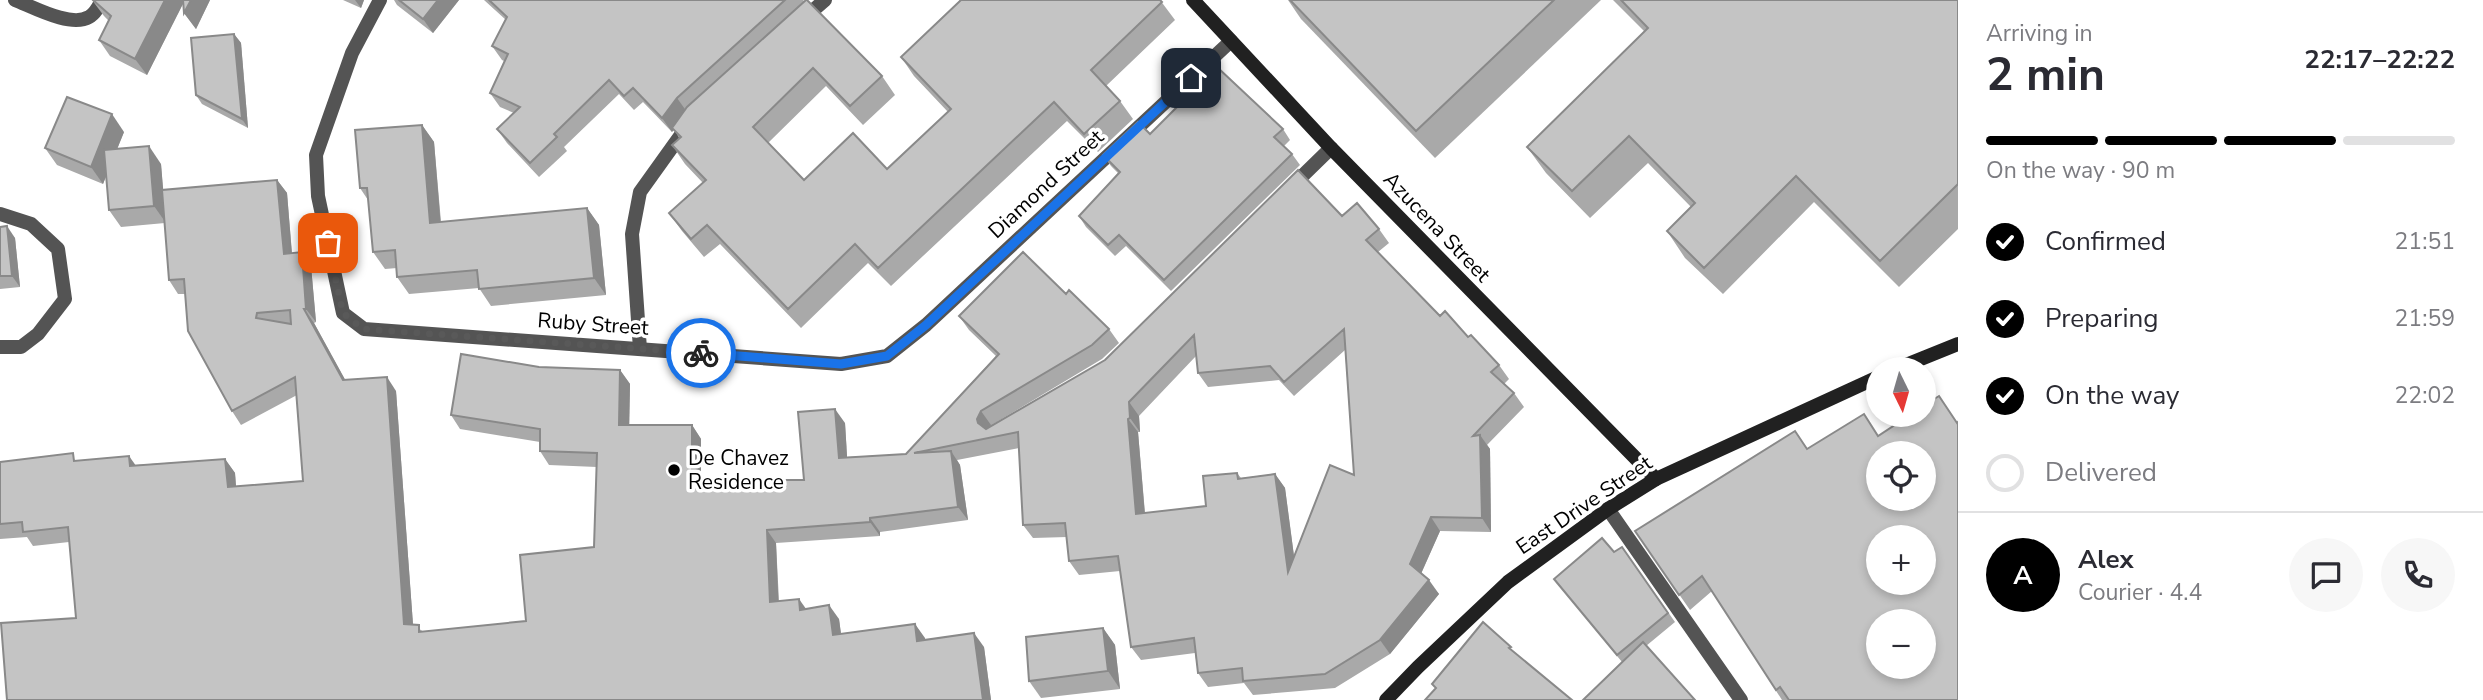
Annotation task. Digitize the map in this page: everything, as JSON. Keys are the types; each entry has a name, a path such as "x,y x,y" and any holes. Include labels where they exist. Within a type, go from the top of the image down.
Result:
{"street":[{"path":"15,0 70,21 82,21 92,16 103,0"},
{"name":"Ruby Street","path":"380,0 352,53 316,155 318,196 343,313 363,329 841,364 887,356"},
{"path":"794,27 825,0"},
{"name":"Azucena Street","path":"1193,0 1331,148 1656,479"},
{"name":"Diamond Street","path":"887,356 926,325 1231,41"},
{"path":"640,349 632,233 640,192 693,119"},
{"path":"1285,193 1331,148"},
{"path":"0,214 31,224 58,249 65,299 38,334 21,346 0,347"},
{"path":"1926,357 1958,344"},
{"name":"East Drive Street","path":"1386,700 1508,582 1608,509 1656,479 1866,383"},
{"path":"1608,509 1741,700"}],"building":[{"path":"93,0 165,0 135,59 99,40 111,16"},
{"path":"183,0 191,0 184,13"},
{"path":"399,0 438,0 423,19"},
{"path":"489,0 785,0 677,98 662,118 633,88 624,96 609,80 554,134 557,137 530,163 497,129 520,107 490,93 508,54 492,46 507,17"},
{"path":"806,0 882,76 850,106 813,68 753,127 804,180 853,133 887,169 951,109 901,57 961,0 1162,2 1091,70 1120,101 1084,134 1054,102 878,268 855,244 788,309 707,225 691,239 669,213 706,180 672,145 681,137 672,128 687,107"},
{"path":"1290,0 1554,0 1416,131"},
{"path":"1621,0 1958,0 1958,184 1880,261 1796,176 1704,268 1667,231 1695,203 1629,136 1572,191 1527,147 1648,28"},
{"path":"234,34 242,119 196,95 191,38"},
{"path":"1217,67 1283,129 1274,137 1292,154 1164,280 1119,235 1108,245 1079,216 1120,172 1103,155 1138,122 1150,134"},
{"path":"67,97 112,114 91,167 45,148"},
{"path":"422,125 430,223 587,208 594,278 479,289 477,270 397,277 395,250 373,252 367,188 360,188 355,130"},
{"path":"149,146 154,206 109,210 104,150"},
{"path":"1298,170 1342,216 1357,203 1379,229 1366,240 1440,316 1445,311 1468,337 1471,335 1499,365 1491,372 1514,393 1473,436 1480,435 1482,518 1431,517 1410,564 1429,580 1380,640 1325,674 1243,681 1242,668 1198,673 1194,638 1131,647 1118,556 1069,561 1065,523 1023,525 1018,432 914,453 951,451 958,507 870,518 870,522 767,530 770,602 799,599 800,610 829,605 833,635 915,624 917,641 974,633 983,700 7,700 1,623 76,618 68,527 23,532 22,522 0,524 0,462 73,453 74,461 129,456 130,466 225,459 228,487 303,481 295,377 232,411 188,331 184,279 169,280 162,190 277,180 284,254 302,252 304,309 343,380 387,377 404,624 419,625 419,632 526,621 520,555 594,547 597,453 540,451 540,429 451,415 461,354 539,367 620,370 619,425 692,425 692,480 804,480 798,412 835,409 839,458 906,454 999,354 959,316 1023,252 1066,294 1069,290 1109,329 1092,345 981,411 978,423 986,429 1105,360","holes":["290,310 291,324 256,318 257,313","1344,329 1354,475 1330,465 1288,572 1275,474 1238,479 1237,473 1203,476 1206,506 1136,514 1129,402 1194,335 1198,373 1270,366 1284,382"]},
{"path":"7,226 12,276 0,276 0,227"},
{"path":"1939,396 1958,422 1958,700 1789,700 1780,687 1776,690 1702,576 1679,595 1635,531 1795,431 1807,449 1864,414 1866,427 1872,427 1878,436 1892,427 1936,427 1936,398"},
{"path":"1602,538 1614,552 1622,547 1668,613 1617,655 1554,579"},
{"path":"1483,622 1511,647 1509,648 1572,700 1425,700 1436,688 1432,684"},
{"path":"1103,628 1108,671 1029,681 1026,637"},
{"path":"1643,642 1695,700 1583,700"}],"way so far":[{"path":"328,243 343,313 363,329 701,353"}],"place":[{"name":"De Chavez Residence","path":"674,470"}],"route":[{"path":"701,353 841,364 887,356 926,325 1191,78"}]}
